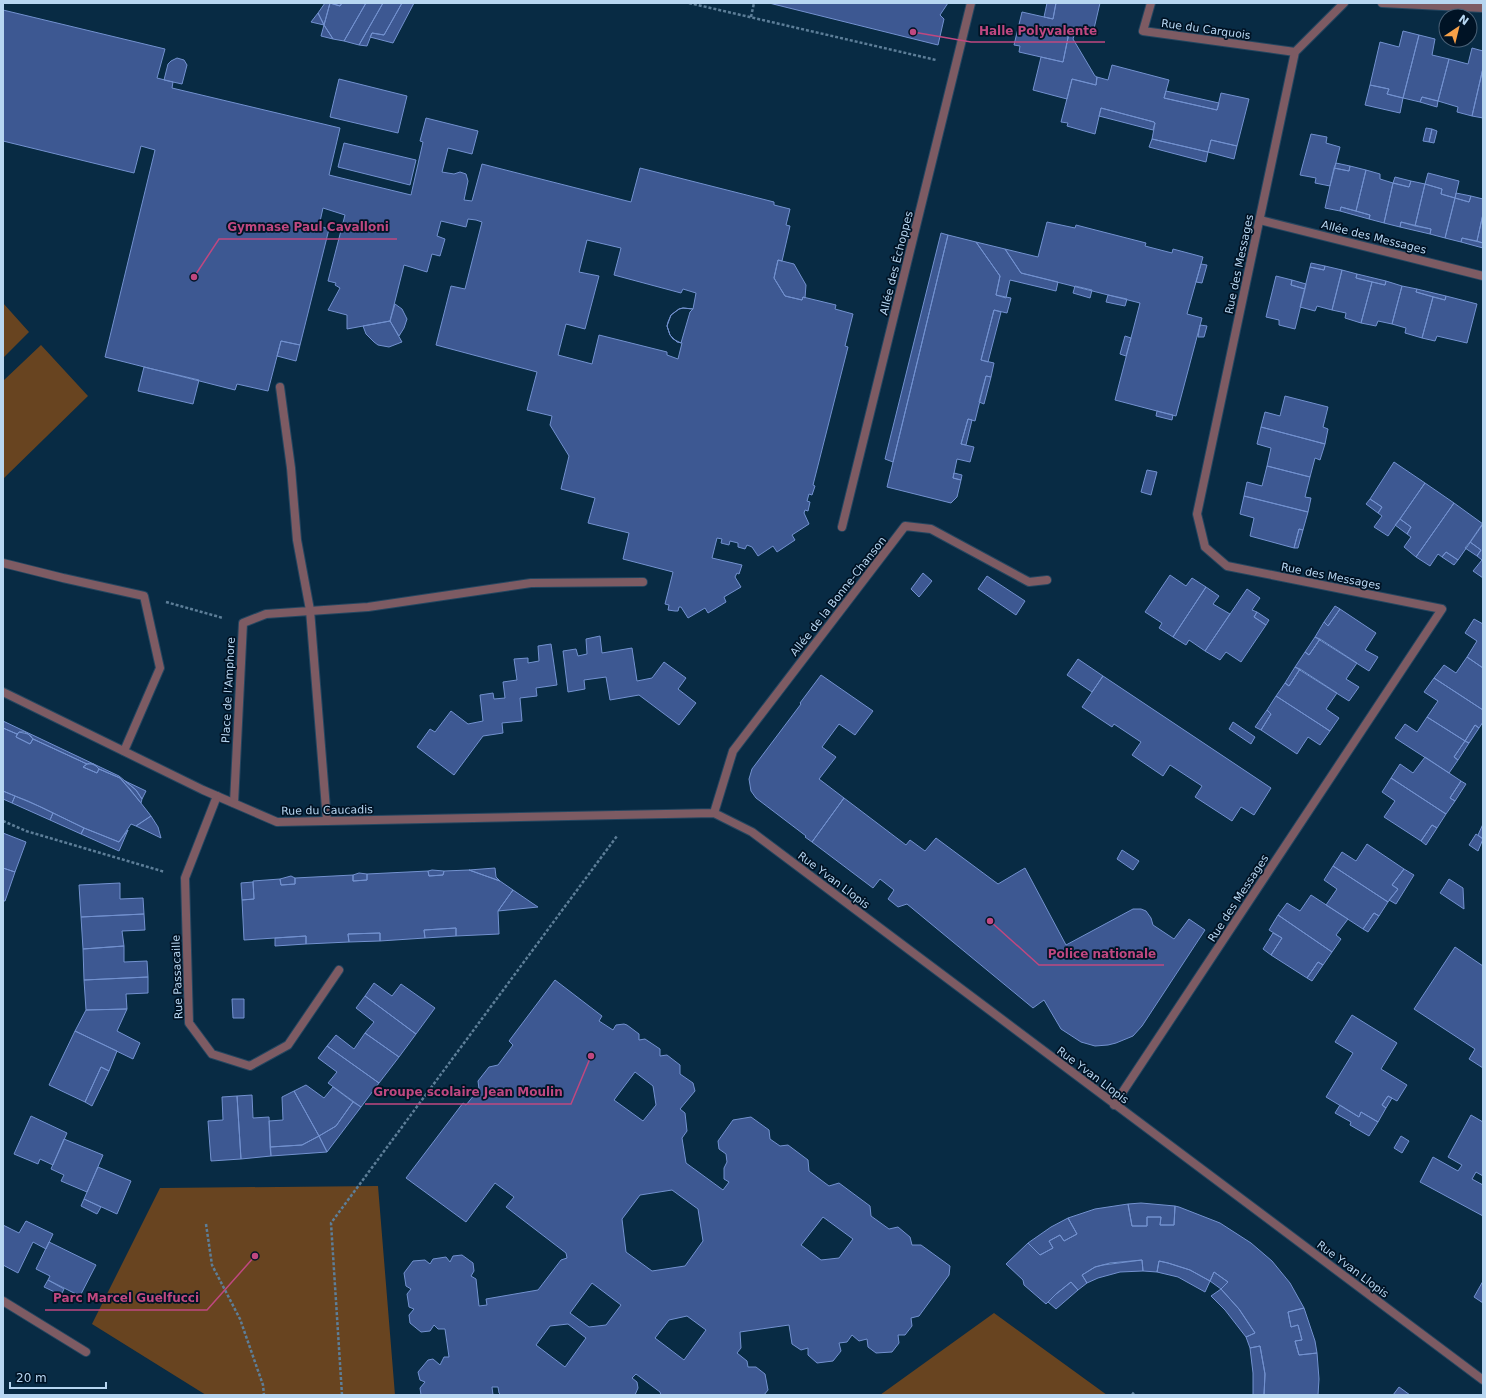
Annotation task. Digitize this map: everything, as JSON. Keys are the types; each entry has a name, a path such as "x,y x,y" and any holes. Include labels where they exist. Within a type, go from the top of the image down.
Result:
{"street":[{"name":"Allée des Échoppes","path":"842,527 971,3"},
{"name":"Rue du Carquois","path":"1152,3 1143,31 1295,52"},
{"path":"1295,52 1344,3"},
{"path":"1382,3 1483,8"},
{"name":"Rue des Messages","path":"1114,1104 1442,609 1227,566 1205,547 1197,514 1295,52"},
{"name":"Allée des Messages","path":"1260,220 1483,276"},
{"path":"280,388 291,468 297,540 310,610 327,821"},
{"name":"Allée de la Bonne-Chanson","path":"714,813 733,751 905,526 931,529 1029,582 1047,580"},
{"path":"3,563 144,596 160,668 124,751"},
{"name":"Place de l'Amphore","path":"234,803 243,623 266,614 368,607 531,583 643,582"},
{"name":"Rue du Caucadis","path":"3,692 217,796 277,822 680,815"},
{"name":"Rue Passacaille","path":"217,796 185,878 189,1023 212,1054 250,1066 288,1045 339,970"},
{"name":"Rue Yvan Llopis","path":"680,815 714,813 752,832 1483,1380"},
{"path":"3,1301 86,1352"}],"path":[{"path":"689,3 956,64"},
{"path":"751,17 754,3"},
{"path":"144,596 243,623"},
{"path":"342,1395 331,1223 631,816"},
{"path":"3,821 26,831 185,878"},
{"path":"206,1224 212,1265 240,1318 263,1385 264,1395"},
{"path":"1132,1395 1135,1391"}],"shaded area":[{"path":"3,303 29,332 3,358"},
{"path":"41,345 88,396 3,479 3,381"},
{"path":"378,1186 395,1395 206,1395 92,1324 160,1188"},
{"path":"994,1313 1107,1395 880,1395"}],"building":[{"path":"325,3 330,3 324,25 318,13"},
{"path":"330,3 342,3 340,6"},
{"path":"330,3 340,6 342,3 366,3 344,41 333,39 324,25"},
{"path":"366,3 383,3 359,45 344,41"},
{"path":"383,3 402,3 384,35 372,33 367,46 359,45"},
{"path":"402,3 414,3 393,43 370,37 372,33 384,35"},
{"path":"769,3 948,3 940,15 944,19 938,45"},
{"path":"1047,3 1056,3 1053,19 1044,17"},
{"path":"1056,3 1100,3 1093,33 1070,28 1063,62 1019,52 1020,46 1014,45 1022,12 1053,19"},
{"path":"3,10 165,49 157,78 173,82 172,88 340,128 329,175 411,195 423,142 420,141 426,118 478,131 472,154 448,148 442,172 454,174 460,172 466,174 468,181 464,200 472,201 482,164 631,202 640,168 774,202 774,205 790,209 786,225 790,226 782,261 778,260 774,278 785,296 802,300 803,297 836,305 835,309 853,314 845,346 848,347 813,485 815,486 812,495 809,494 807,501 810,502 808,511 805,510 804,513 809,524 792,535 795,540 777,552 773,546 758,556 752,547 747,545 745,549 738,547 738,543 730,541 729,545 721,543 722,539 717,538 712,558 742,565 739,574 737,573 735,577 741,587 724,597 726,602 708,613 705,608 688,618 681,607 679,607 678,611 668,610 669,605 665,604 673,572 623,559 629,533 588,523 595,498 561,489 569,456 550,425 552,416 527,410 537,372 436,345 451,286 465,289 482,222 476,220 468,219 466,227 441,221 437,236 445,239 440,256 432,254 427,272 404,265 390,321 347,329 347,315 328,310 340,288 335,285 336,283 328,281 345,215 323,208 319,226 329,229 300,345 281,341 268,391 237,384 235,390 105,357 155,150 141,146 134,173 3,141","holes":["587,240 621,248 614,275 681,293 683,289 696,293 693,309 679,309 671,315 668,322 667,326 670,335 677,342 682,343 678,359 667,355 667,352 599,335 592,364 558,355 566,324 585,329 599,276 579,272"]},
{"path":"318,13 324,25 311,22"},
{"path":"324,25 333,39 321,36"},
{"path":"1070,28 1076,29 1073,39 1097,77 1096,85 1072,79 1067,99 1033,90 1041,57 1063,62"},
{"path":"1403,31 1419,35 1403,98 1387,94 1389,89 1370,85 1380,42 1399,47"},
{"path":"1419,35 1435,39 1432,55 1449,59 1438,101 1422,97 1420,102 1403,98"},
{"path":"1472,48 1483,51 1483,68 1472,116 1457,112 1458,107 1438,101 1449,59 1468,64"},
{"path":"177,58 184,60 187,65 182,84 164,80 168,64"},
{"path":"1112,65 1169,80 1164,98 1217,110 1221,93 1249,99 1237,146 1211,140 1208,152 1152,139 1154,122 1101,108 1095,134 1067,126 1068,123 1061,122 1072,79 1096,85 1097,77 1108,80"},
{"path":"1483,68 1483,118 1472,116"},
{"path":"339,79 407,96 398,133 330,117"},
{"path":"1370,85 1389,89 1387,94 1403,98 1400,113 1365,105"},
{"path":"1166,91 1219,103 1217,110 1164,98"},
{"path":"1422,97 1438,101 1437,107 1420,102"},
{"path":"1101,108 1154,122 1153,130 1099,116"},
{"path":"1426,128 1432,129 1429,142 1423,141"},
{"path":"1432,129 1437,131 1434,143 1429,142"},
{"path":"1311,134 1327,137 1326,143 1340,147 1330,186 1315,183 1316,178 1300,175"},
{"path":"1152,139 1208,152 1206,162 1149,147"},
{"path":"1211,140 1237,146 1234,159 1208,152"},
{"path":"344,143 416,160 410,185 338,167"},
{"path":"1336,163 1350,166 1349,171 1334,168"},
{"path":"1350,166 1366,170 1356,211 1341,207 1340,211 1325,208 1334,168 1349,171"},
{"path":"1366,170 1380,174 1380,179 1393,183 1384,223 1369,219 1370,215 1356,211"},
{"path":"1428,173 1459,181 1455,198 1441,194 1442,189 1425,184"},
{"path":"1395,177 1411,181 1409,187 1393,183"},
{"path":"1411,181 1425,184 1415,226 1401,222 1400,227 1384,223 1393,183 1409,187"},
{"path":"1425,184 1442,189 1441,194 1455,198 1445,238 1430,234 1431,229 1415,226"},
{"path":"1456,193 1471,196 1469,202 1455,198"},
{"path":"1471,196 1483,199 1483,214 1477,241 1462,238 1461,242 1445,238 1455,198 1469,202"},
{"path":"1341,207 1370,215 1369,219 1340,211"},
{"path":"1483,214 1483,243 1477,241"},
{"path":"1047,222 1075,228 1076,225 1146,243 1145,246 1172,253 1173,249 1203,257 1187,314 1202,318 1176,416 1115,400 1140,303 1021,273 1005,249 1038,257"},
{"path":"1401,222 1431,229 1430,234 1400,227"},
{"path":"941,233 948,235 893,462 885,459"},
{"path":"948,235 976,242 1000,276 996,295 1011,298 1007,313 994,310 981,360 994,363 991,377 986,376 975,421 968,419 961,444 974,447 970,462 957,459 953,478 961,480 957,497 951,503 887,487"},
{"path":"1462,238 1483,243 1483,248 1461,242"},
{"path":"976,242 1005,249 1021,273 1058,282 1056,291 1010,280 1006,298 996,295 1000,276"},
{"path":"778,260 794,264 806,285 805,298 803,297 802,300 785,296 774,278"},
{"path":"1311,263 1325,266 1324,270 1310,267"},
{"path":"1201,264 1207,265 1202,283 1196,282"},
{"path":"1325,266 1342,270 1332,310 1317,306 1315,311 1300,307 1310,267 1324,270"},
{"path":"1342,270 1357,274 1356,278 1372,282 1361,323 1345,318 1346,313 1332,310"},
{"path":"1357,274 1386,281 1385,285 1356,278"},
{"path":"1276,276 1292,280 1291,285 1305,289 1295,329 1279,325 1279,320 1266,317"},
{"path":"1292,280 1306,284 1305,289 1291,285"},
{"path":"1386,281 1402,286 1392,324 1378,321 1376,326 1361,323 1372,282 1385,285"},
{"path":"1075,286 1092,290 1090,298 1073,293"},
{"path":"1402,286 1417,289 1416,292 1433,297 1422,338 1405,333 1406,328 1392,324"},
{"path":"1417,289 1446,296 1445,300 1416,292"},
{"path":"1108,295 1127,299 1125,306 1106,302"},
{"path":"1446,296 1477,304 1467,343 1437,336 1435,341 1422,338 1433,297 1445,300"},
{"path":"395,304 402,309 407,319 399,336 390,321"},
{"path":"683,308 693,309 690,312 681,343 673,339 667,326 671,315"},
{"path":"994,310 1001,312 988,362 981,360"},
{"path":"390,321 402,342 389,347 378,345 374,342 366,334 363,326"},
{"path":"1200,325 1207,326 1204,337 1198,337"},
{"path":"1125,336 1131,338 1126,356 1120,354"},
{"path":"281,341 300,345 296,361 277,356"},
{"path":"144,367 199,380 193,404 138,391"},
{"path":"986,376 991,377 984,404 979,402"},
{"path":"1285,396 1328,407 1323,427 1328,429 1325,444 1261,427 1265,412 1280,416"},
{"path":"1157,411 1173,415 1172,420 1156,416"},
{"path":"968,419 972,420 966,445 961,444"},
{"path":"1261,427 1325,444 1320,460 1315,458 1310,477 1267,466 1271,448 1257,444"},
{"path":"1394,462 1425,483 1388,536 1374,527 1382,516 1378,513 1382,507 1370,499"},
{"path":"1267,466 1310,477 1305,497 1311,498 1308,512 1244,496 1247,482 1262,486"},
{"path":"1147,470 1157,472 1151,495 1141,492"},
{"path":"954,473 962,475 961,480 953,478"},
{"path":"1425,483 1454,503 1416,557 1404,547 1411,537 1407,534 1411,527 1400,519"},
{"path":"1244,496 1308,512 1303,530 1299,529 1294,548 1250,536 1254,518 1240,514"},
{"path":"1370,499 1382,507 1378,513 1366,504"},
{"path":"1454,503 1483,524 1458,560 1446,552 1442,557 1438,554 1430,566 1416,557"},
{"path":"1400,519 1411,527 1407,534 1395,525"},
{"path":"1483,523 1483,578 1473,571 1482,560 1477,556 1481,550 1470,542"},
{"path":"1299,529 1303,530 1298,548 1294,548"},
{"path":"1470,542 1481,550 1477,556 1465,548"},
{"path":"1446,552 1458,560 1454,565 1442,557"},
{"path":"923,573 932,581 919,597 911,589"},
{"path":"1170,575 1186,586 1192,578 1206,587 1173,637 1159,628 1162,623 1145,612"},
{"path":"987,576 1025,601 1016,615 978,589"},
{"path":"1206,587 1219,596 1213,604 1230,614 1205,651 1189,640 1186,645 1173,637"},
{"path":"1247,589 1260,598 1252,610 1257,612 1254,617 1266,625 1241,662 1226,652 1220,660 1205,651"},
{"path":"1335,606 1340,609 1328,626 1324,622"},
{"path":"1340,609 1376,633 1365,650 1378,657 1369,671 1315,637 1324,622 1328,626"},
{"path":"1257,612 1269,620 1266,625 1254,617"},
{"path":"1474,619 1483,624 1483,668 1467,657 1477,641 1465,633"},
{"path":"600,636 602,653 632,648 637,681 652,678 664,662 686,678 678,689 696,703 679,725 639,695 610,700 606,677 584,680 585,689 568,692 563,651 576,649 578,656 587,654 586,639"},
{"path":"1315,637 1320,639 1309,655 1305,652"},
{"path":"1320,639 1357,663 1346,679 1359,687 1349,701 1295,667 1305,652 1309,655"},
{"path":"551,644 557,685 536,688 537,696 520,698 522,721 502,723 503,733 483,736 454,775 417,747 430,729 435,732 451,711 468,724 483,721 480,695 493,693 494,699 505,698 503,682 517,680 514,659 528,658 528,663 539,661 538,646"},
{"path":"1467,657 1483,668 1483,710 1434,678 1444,665 1456,673"},
{"path":"1078,659 1103,676 1092,692 1067,675"},
{"path":"1295,667 1300,669 1289,686 1285,683"},
{"path":"1300,669 1337,693 1326,709 1339,718 1330,731 1276,696 1285,683 1289,686"},
{"path":"821,675 873,711 855,735 839,724 822,747 836,757 819,779 844,798 812,842 756,798 751,791 749,779 752,769"},
{"path":"1103,676 1271,788 1254,815 1241,807 1232,821 1195,797 1202,786 1170,765 1163,776 1132,755 1141,742 1114,724 1112,727 1082,707"},
{"path":"1434,678 1483,710 1483,722 1479,728 1475,725 1465,741 1427,717 1438,701 1424,692"},
{"path":"1276,696 1330,731 1320,745 1308,737 1297,754 1261,730 1271,714 1267,710"},
{"path":"1267,710 1271,714 1261,730 1255,727"},
{"path":"1427,717 1465,741 1454,757 1458,760 1449,773 1395,738 1405,724 1417,732"},
{"path":"3,721 94,764 87,764 33,739 28,734 19,732 17,734 3,728"},
{"path":"1233,722 1255,737 1251,744 1229,729"},
{"path":"1475,725 1479,728 1469,743 1465,741"},
{"path":"3,728 17,734 16,737 30,744 33,739 87,764 83,767 97,773 99,769 120,778 151,816 136,826 131,824 119,842 84,828 41,807 3,791"},
{"path":"19,732 25,732 31,736 33,739 30,744 16,737"},
{"path":"1465,741 1469,743 1458,760 1454,757"},
{"path":"1425,757 1461,781 1450,798 1455,801 1446,814 1391,778 1400,764 1413,773"},
{"path":"90,763 99,769 97,773 83,767"},
{"path":"94,764 119,776 136,790 142,799 141,803 120,778 99,769"},
{"path":"1391,778 1446,814 1437,828 1432,825 1421,841 1384,817 1395,801 1382,792"},
{"path":"125,781 146,791 142,799 136,790"},
{"path":"1461,781 1466,784 1455,801 1450,798"},
{"path":"3,791 15,796 12,803 3,799"},
{"path":"15,796 53,813 50,820 12,803"},
{"path":"844,798 906,845 910,840 925,851 936,838 998,884 1025,868 1066,945 1133,909 1141,909 1146,911 1151,918 1153,925 1174,939 1189,919 1205,930 1142,1026 1133,1036 1108,1045 1095,1046 1081,1042 1061,1029 1044,1000 1033,1008 907,904 898,907 888,899 894,890 880,879 873,888 812,842"},
{"path":"53,813 84,828 81,834 50,820"},
{"path":"151,816 158,827 161,838 136,826"},
{"path":"1483,824 1483,839 1478,835"},
{"path":"1432,825 1437,828 1426,845 1421,841"},
{"path":"84,828 119,842 128,830 119,851 81,834"},
{"path":"3,833 26,842 15,872 3,868"},
{"path":"1476,834 1483,839 1478,851 1469,845"},
{"path":"1367,844 1404,869 1392,885 1398,889 1388,902 1333,866 1342,852 1356,861"},
{"path":"1122,850 1139,861 1133,870 1117,859"},
{"path":"1333,866 1388,902 1379,916 1374,913 1363,929 1326,905 1337,889 1324,880"},
{"path":"3,868 15,872 5,901 3,901"},
{"path":"495,868 496,877 500,881 469,870"},
{"path":"1404,869 1414,875 1396,904 1389,900 1398,889 1392,885"},
{"path":"469,870 500,881 513,890 498,911 499,934 456,936 456,928 424,930 425,938 380,941 380,933 348,934 349,942 306,944 306,936 244,940 242,900 254,899 253,881 280,879 281,885 295,884 295,878 353,875 353,881 367,880 367,874 428,871 429,876 443,875 444,871"},
{"path":"428,871 444,871 443,875 429,876"},
{"path":"359,873 367,874 367,880 353,881 353,875"},
{"path":"291,876 295,878 295,884 281,885 280,879"},
{"path":"1449,879 1463,888 1464,909 1440,893"},
{"path":"253,882 254,899 242,900 241,883"},
{"path":"120,883 120,899 143,898 144,914 81,917 79,885"},
{"path":"513,890 532,903 538,907 498,911"},
{"path":"1311,895 1348,919 1336,935 1341,939 1332,952 1278,915 1287,903 1300,911"},
{"path":"1374,913 1379,916 1368,932 1363,929"},
{"path":"144,914 145,930 122,931 124,946 83,949 81,917"},
{"path":"1278,915 1332,952 1323,965 1318,962 1307,978 1271,955 1282,938 1269,930"},
{"path":"456,928 456,936 425,938 424,930"},
{"path":"380,933 380,941 349,942 348,934"},
{"path":"1273,933 1282,938 1271,955 1263,949"},
{"path":"306,936 306,944 275,946 275,938"},
{"path":"124,946 124,962 147,961 148,977 84,980 83,949"},
{"path":"1455,947 1483,966 1483,1068 1469,1059 1475,1049 1414,1009"},
{"path":"1318,962 1323,965 1312,981 1307,978"},
{"path":"148,977 148,993 126,994 127,1009 86,1010 84,980"},
{"path":"555,980 602,1016 599,1021 613,1030 616,1025 627,1025 639,1034 639,1040 645,1039 660,1049 660,1056 667,1055 680,1065 680,1074 693,1083 695,1091 680,1109 685,1113 687,1131 682,1138 686,1163 723,1190 729,1182 724,1179 724,1168 727,1162 726,1154 719,1149 718,1141 733,1120 751,1117 769,1130 770,1139 780,1146 788,1145 808,1160 809,1171 829,1186 839,1183 870,1206 871,1216 889,1229 898,1227 910,1237 912,1245 921,1245 950,1266 949,1275 919,1316 911,1318 912,1326 905,1335 898,1335 899,1343 892,1352 876,1353 868,1347 867,1339 859,1341 852,1335 847,1342 839,1343 841,1351 833,1361 817,1363 808,1355 808,1348 801,1350 792,1344 789,1325 740,1332 741,1348 737,1353 747,1361 748,1367 756,1367 765,1374 768,1390 764,1395 661,1395 660,1392 636,1374 632,1378 637,1382 638,1388 635,1395 501,1395 498,1387 492,1387 493,1395 421,1395 420,1388 425,1382 420,1380 418,1372 428,1360 433,1359 440,1365 444,1357 449,1357 445,1329 438,1329 434,1325 430,1331 421,1332 410,1323 409,1315 414,1309 409,1307 407,1294 411,1289 406,1286 404,1273 413,1261 425,1260 430,1264 433,1259 446,1257 450,1262 453,1256 462,1255 473,1263 474,1271 471,1276 476,1279 479,1306 487,1305 486,1299 538,1290 561,1260 567,1258 566,1253 506,1207 514,1197 495,1183 466,1222 406,1178 463,1103 466,1105 479,1089 478,1081 489,1067 498,1065 513,1045 509,1041","holes":["635,1072 653,1086 656,1105 643,1121 614,1100","672,1190 698,1209 703,1241 685,1266 652,1271 626,1252 622,1219 640,1195","823,1217 853,1239 839,1258 821,1260 801,1245","592,1283 621,1305 606,1325 589,1327 570,1313","687,1316 706,1330 684,1360 655,1338 669,1320","568,1324 586,1338 565,1367 536,1345 550,1326"]},
{"path":"374,983 392,996 401,984 435,1008 416,1034 365,996"},
{"path":"365,996 416,1034 399,1057 365,1033 374,1022 356,1008"},
{"path":"232,999 244,999 244,1018 233,1018"},
{"path":"127,1009 117,1031 140,1043 133,1059 75,1031 86,1010"},
{"path":"1352,1015 1397,1043 1381,1069 1407,1085 1397,1101 1388,1096 1382,1105 1386,1108 1378,1122 1361,1112 1359,1117 1326,1097 1353,1053 1335,1042"},
{"path":"75,1031 117,1051 109,1071 101,1067 85,1102 49,1085"},
{"path":"365,1033 399,1057 379,1083 327,1046 336,1035 354,1049"},
{"path":"327,1046 379,1083 361,1107 328,1083 337,1072 318,1058"},
{"path":"101,1067 109,1071 92,1106 85,1102"},
{"path":"306,1085 324,1098 333,1087 353,1102 336,1126 319,1136 294,1091"},
{"path":"294,1091 319,1136 302,1145 270,1147 269,1121 283,1120 282,1097"},
{"path":"252,1095 253,1118 269,1117 271,1156 241,1159 237,1096"},
{"path":"237,1096 241,1159 211,1161 208,1121 223,1120 222,1097"},
{"path":"1388,1096 1392,1098 1386,1108 1382,1105"},
{"path":"353,1102 361,1107 327,1152 319,1136 336,1126"},
{"path":"1340,1105 1359,1117 1361,1112 1378,1122 1369,1136 1350,1125 1351,1122 1335,1113"},
{"path":"1471,1115 1483,1122 1483,1176 1476,1172 1472,1179 1483,1185 1483,1216 1420,1182 1433,1157 1458,1171 1462,1165 1448,1157"},
{"path":"31,1116 67,1133 53,1165 40,1159 38,1164 14,1154"},
{"path":"319,1136 327,1152 271,1156 270,1147 302,1145"},
{"path":"1401,1136 1409,1141 1402,1153 1394,1148"},
{"path":"64,1139 103,1155 87,1192 61,1181 64,1175 51,1169"},
{"path":"98,1167 131,1181 117,1214 84,1199"},
{"path":"84,1199 101,1207 97,1214 81,1206"},
{"path":"1141,1203 1175,1206 1174,1225 1160,1225 1161,1217 1147,1217 1147,1226 1132,1226 1128,1204"},
{"path":"1128,1204 1132,1226 1147,1226 1147,1217 1161,1217 1160,1225 1174,1225 1175,1206 1179,1207 1220,1223 1251,1243 1272,1261 1290,1283 1304,1308 1288,1312 1291,1327 1298,1325 1302,1340 1295,1341 1299,1355 1317,1353 1319,1379 1318,1395 1264,1395 1265,1374 1260,1346 1250,1348 1246,1337 1255,1333 1239,1309 1221,1289 1228,1282 1214,1272 1210,1281 1190,1270 1159,1261 1157,1272 1143,1271 1142,1260 1110,1263 1095,1267 1082,1275 1087,1283 1078,1290 1071,1282 1046,1304 1024,1285 1023,1280 1006,1264 1028,1243 1040,1255 1053,1248 1049,1241 1060,1235 1064,1241 1077,1234 1068,1218 1095,1209"},
{"path":"1068,1218 1077,1234 1064,1241 1060,1235 1049,1241 1053,1248 1040,1255 1028,1243 1051,1227"},
{"path":"26,1221 53,1234 46,1249 33,1242 18,1273 3,1265 3,1225 19,1233"},
{"path":"49,1242 96,1265 80,1296 48,1280 50,1276 36,1269"},
{"path":"1142,1260 1143,1271 1120,1272 1098,1278 1087,1283 1082,1275 1095,1267 1103,1265"},
{"path":"1159,1261 1190,1270 1210,1281 1205,1292 1178,1277 1157,1272"},
{"path":"1214,1272 1228,1282 1221,1289 1210,1281"},
{"path":"48,1280 64,1289 61,1295 44,1287"},
{"path":"1483,1281 1483,1303 1474,1297"},
{"path":"1071,1282 1078,1290 1056,1309 1048,1302"},
{"path":"1221,1289 1239,1309 1255,1333 1246,1337 1225,1310 1211,1296"},
{"path":"1304,1308 1315,1341 1317,1353 1299,1355 1295,1341 1302,1340 1298,1325 1291,1327 1288,1312"},
{"path":"1260,1346 1265,1374 1264,1395 1253,1395 1253,1373 1250,1348"},
{"path":"1399,1387 1410,1395 1393,1395"}],"place":[{"name":"Halle Polyvalente","path":"913,32"},
{"name":"Gymnase Paul Cavalloni","path":"194,277"},
{"name":"Police nationale","path":"990,921"},
{"name":"Groupe scolaire Jean Moulin","path":"591,1056"},
{"name":"Parc Marcel Guelfucci","path":"255,1256"}]}
